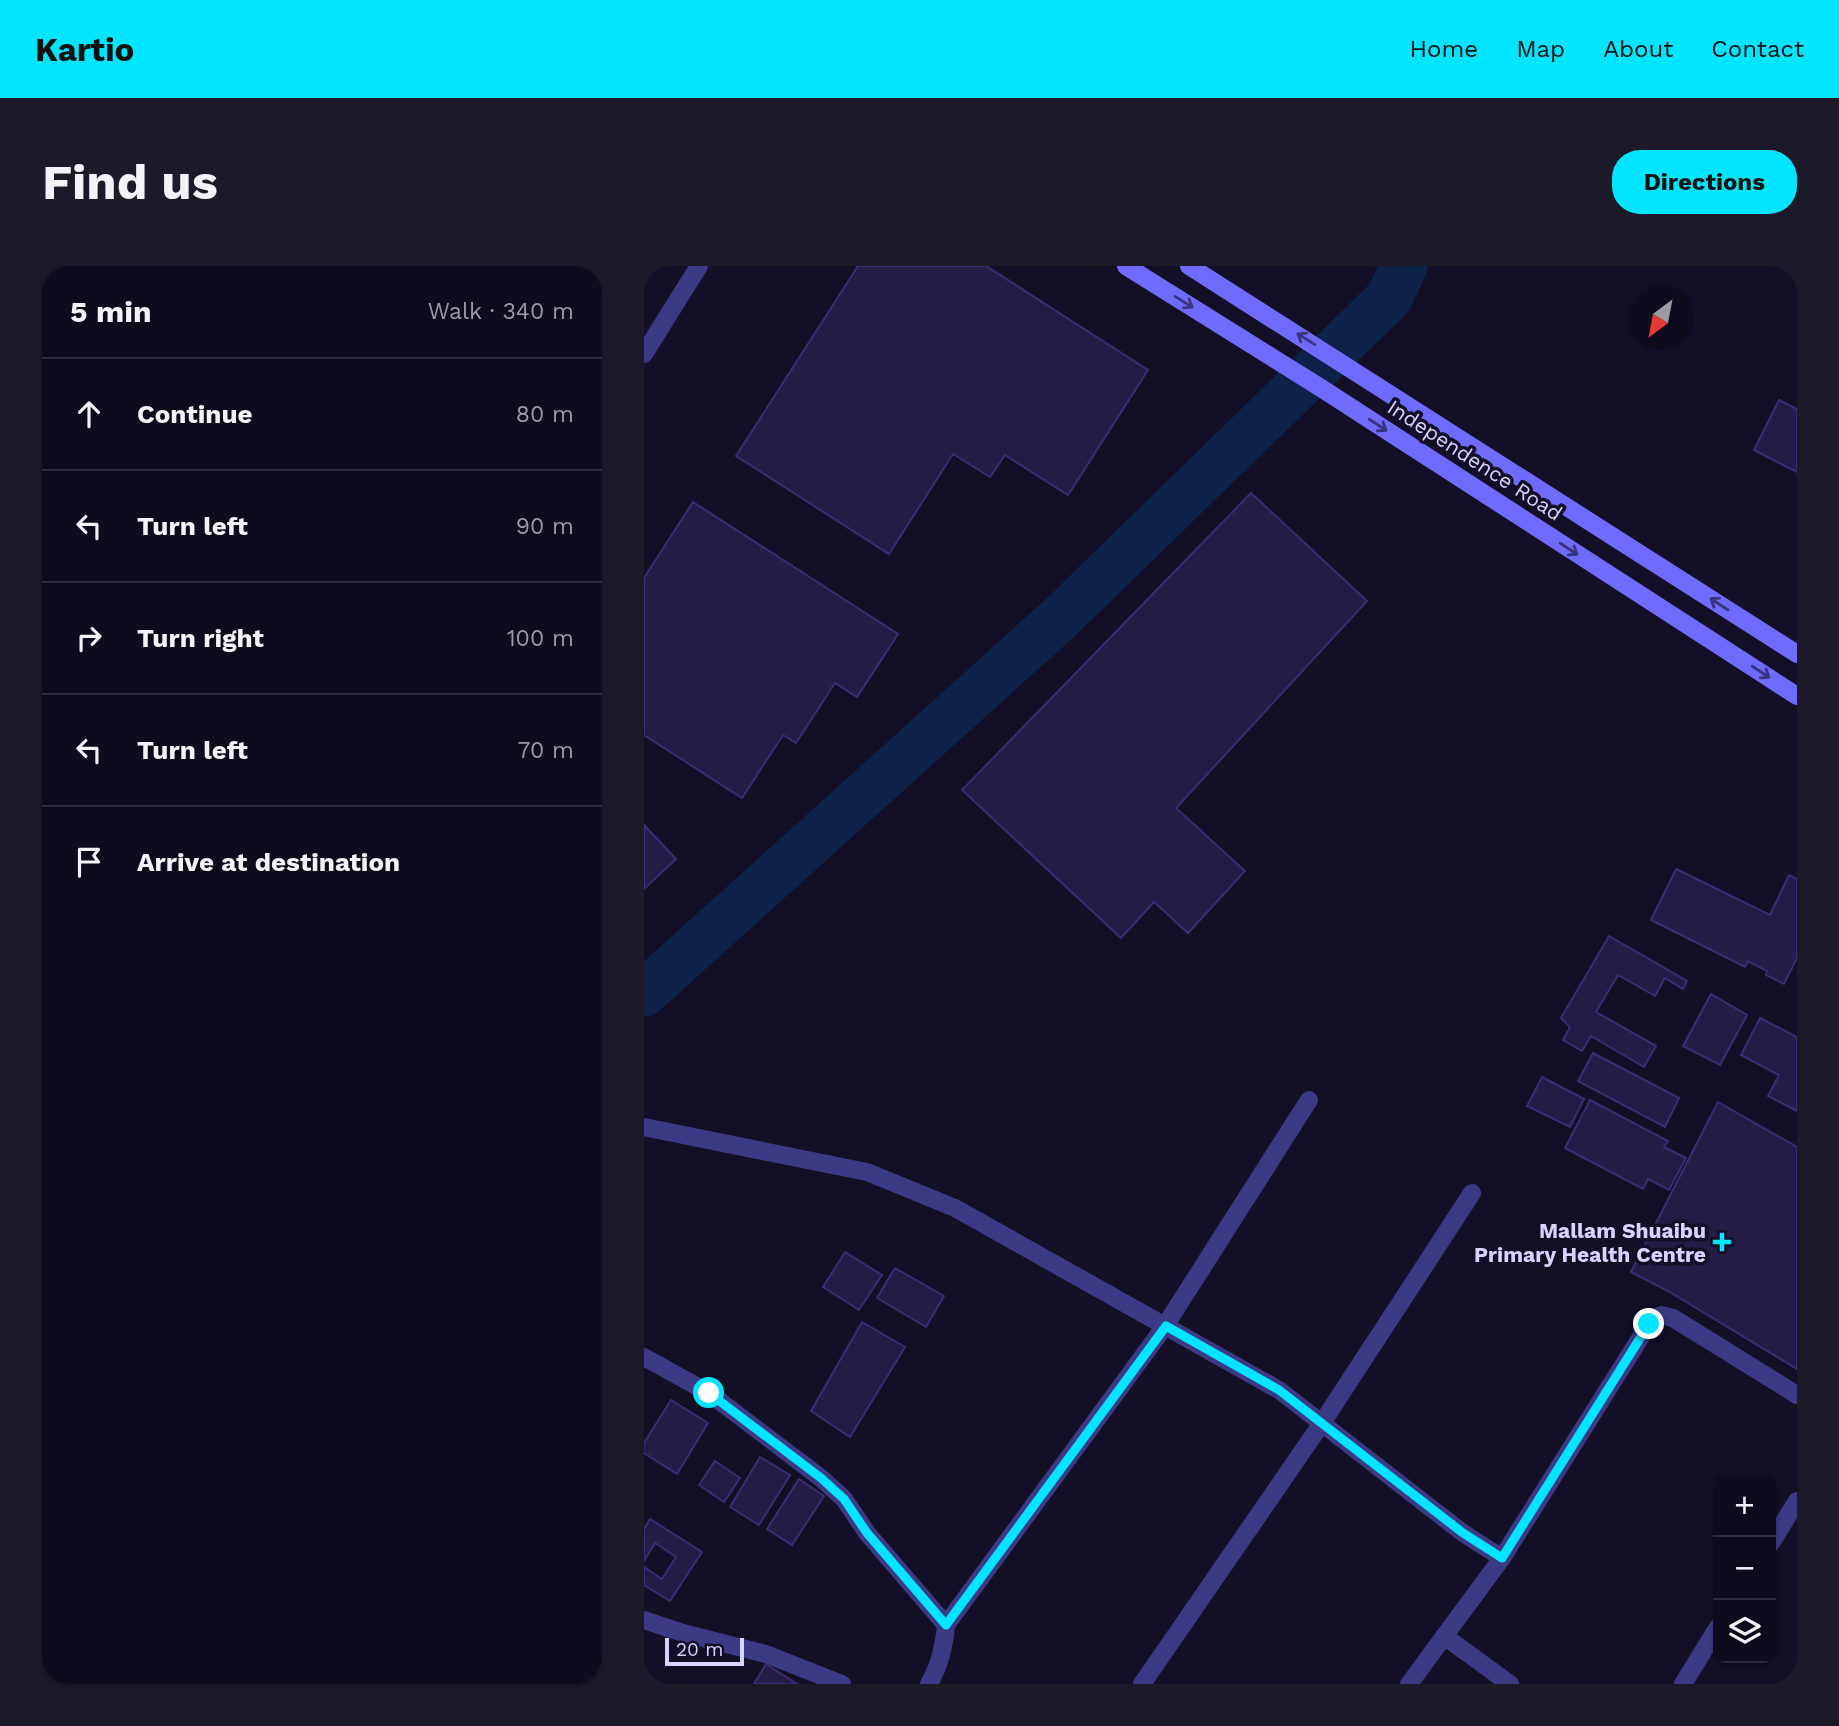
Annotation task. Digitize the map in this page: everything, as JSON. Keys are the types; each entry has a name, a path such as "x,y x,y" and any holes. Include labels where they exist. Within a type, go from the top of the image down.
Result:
{"main road":[{"name":"Independence Road","path":"1126,266 1321,388 1797,696"},
{"name":"Independence Road","path":"1189,266 1797,654"}],"street":[{"path":"644,354 699,266"},
{"path":"929,1684 944,1648 946,1625 1166,1326 1309,1100"},
{"path":"644,1126 867,1172 955,1208 1279,1390 1463,1533 1502,1558"},
{"path":"1142,1684 1322,1423 1472,1193"},
{"path":"1409,1684 1502,1558 1649,1324 1661,1315 1673,1318 1797,1395"},
{"path":"644,1357 709,1393 821,1478 844,1499 867,1533 946,1625"},
{"path":"1775,1537 1797,1501"},
{"path":"644,1620 766,1654 842,1684"},
{"path":"1444,1636 1510,1684"},
{"path":"1683,1684 1713,1636"}],"building":[{"path":"858,266 986,266 1148,370 1068,495 1005,455 990,477 953,454 889,554 736,456"},
{"path":"1779,400 1797,409 1797,472 1754,450"},
{"path":"1251,493 1367,601 1176,808 1245,871 1188,933 1154,902 1121,938 962,790"},
{"path":"693,502 898,634 857,697 835,683 796,743 783,735 742,798 644,735 644,578"},
{"path":"644,825 676,859 644,889"},
{"path":"1676,869 1770,915 1789,875 1797,879 1797,958 1784,984 1766,975 1767,971 1748,961 1745,967 1651,920"},
{"path":"1609,936 1687,981 1683,989 1665,978 1655,996 1618,975 1596,1012 1656,1046 1644,1067 1591,1036 1582,1051 1563,1040 1570,1027 1561,1018"},
{"path":"1711,994 1747,1015 1720,1065 1683,1046"},
{"path":"1760,1018 1797,1037 1797,1111 1768,1096 1779,1075 1741,1055"},
{"path":"1593,1053 1679,1098 1665,1127 1578,1081"},
{"path":"1542,1077 1584,1099 1570,1127 1527,1106"},
{"path":"1590,1100 1668,1141 1664,1147 1686,1158 1669,1190 1648,1179 1643,1189 1565,1148"},
{"name":"Mallam Shuaibu Primary Health Centre","path":"1718,1102 1797,1147 1797,1369 1668,1291 1631,1272"},
{"path":"845,1252 882,1275 859,1310 823,1287"},
{"path":"895,1268 944,1296 926,1327 877,1298"},
{"path":"862,1322 905,1347 850,1437 811,1411"},
{"path":"671,1400 708,1423 677,1474 644,1453 644,1443"},
{"path":"760,1457 790,1475 759,1525 730,1507"},
{"path":"715,1461 740,1478 724,1502 699,1485"},
{"path":"799,1479 824,1496 792,1545 767,1529"},
{"path":"650,1519 702,1552 670,1601 644,1585 644,1567 662,1579 676,1557 655,1543 644,1561 644,1529"},
{"path":"766,1664 797,1684 754,1684"}],"waterway":[{"path":"644,993 1061,617 1389,298 1404,266"}],"place":[{"name":"Mallam Shuaibu Primary Health Centre","path":"1722,1242"}],"route":[{"path":"709,1393 821,1478 844,1499 867,1533 946,1625 1166,1326 1279,1390 1463,1533 1502,1558 1649,1324"}]}
